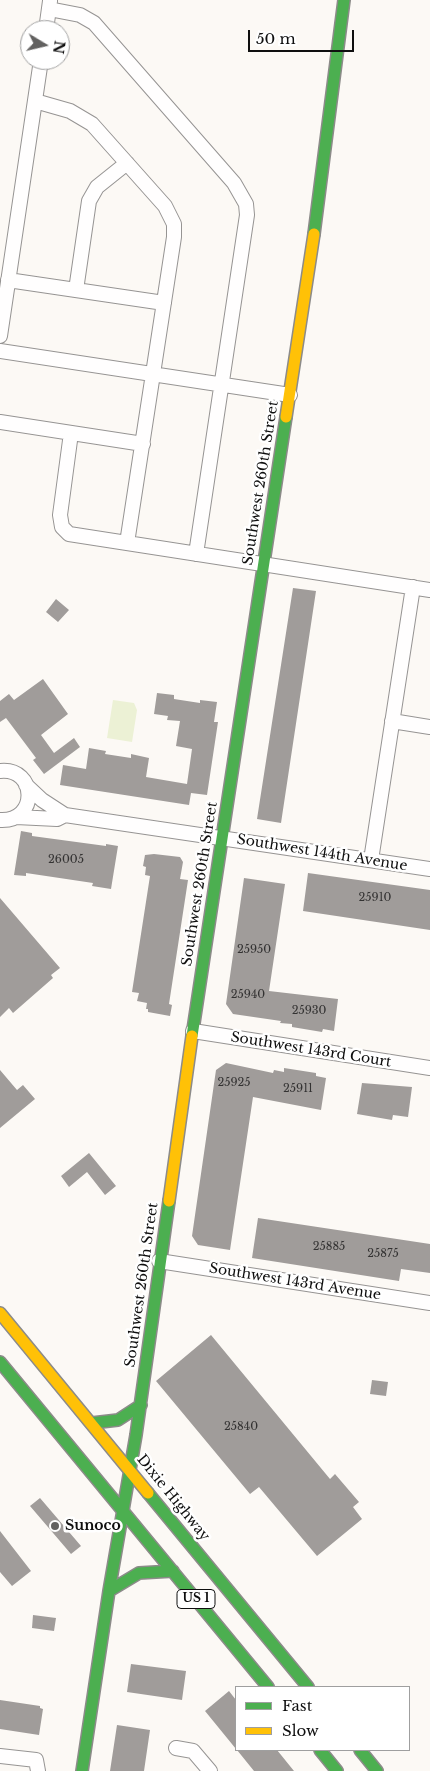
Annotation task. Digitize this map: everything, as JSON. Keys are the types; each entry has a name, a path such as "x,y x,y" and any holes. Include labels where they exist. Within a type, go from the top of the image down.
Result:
{"main road":[{"name":"Southwest 260th Street","path":"82,1771 109,1591 141,1405 159,1261 320,193 344,0"},
{"path":"0,1300 14,1328"},
{"name":"US 1","path":"0,1313 14,1328"},
{"name":"Dixie Highway","path":"14,1328 307,1686"},
{"name":"US 1","path":"1,1364 124,1510 267,1686"},
{"path":"92,1423 124,1420 141,1405"},
{"path":"109,1591 139,1571 173,1571"},
{"path":"321,1751 337,1771"},
{"path":"361,1751 377,1771"}],"street":[{"path":"48,20 50,4 80,15 94,23 243,195 247,214 196,554"},
{"path":"0,336 40,70"},
{"path":"35,101 70,111 85,118 165,206 174,224 174,237 127,544"},
{"path":"76,290 89,201 97,187 127,163"},
{"path":"8,280 164,303"},
{"path":"0,351 290,395"},
{"path":"0,422 142,444"},
{"path":"71,433 60,515 62,527 69,534 430,590"},
{"path":"371,860 413,587"},
{"path":"392,721 430,727"},
{"path":"0,758 5,771"},
{"name":"Southwest 144th Avenue","path":"5,771 17,774 42,800 65,815 430,869"},
{"path":"16,817 22,813 28,800 26,785"},
{"name":"Southwest 144th Avenue","path":"0,820 16,817 56,819 65,815"},
{"name":"Southwest 143rd Court","path":"193,1031 430,1068"},
{"name":"Southwest 143rd Avenue","path":"159,1261 430,1303"},
{"path":"176,1748 193,1751 210,1771"},
{"path":"0,1756 36,1760 38,1771"}],"green space":[{"path":"113,700 134,703 137,710 132,742 107,738"}],"building":[{"path":"293,588 316,591 281,823 257,819"},
{"path":"56,599 69,610 58,622 46,612"},
{"path":"43,679 68,714 41,735 54,753 74,738 80,747 44,774 33,760 36,758 6,718 0,722 0,701 9,694 14,700"},
{"path":"157,693 174,695 174,699 200,703 200,700 217,702 214,722 218,722 207,795 191,793 189,805 60,785 63,765 86,769 89,748 106,751 105,754 131,758 131,754 149,758 146,777 187,784 192,749 176,746 180,721 167,720 168,716 154,714"},
{"path":"21,831 32,833 32,836 118,846 111,889 92,886 93,883 26,873 26,876 14,875"},
{"path":"154,854 180,857 183,862 180,879 188,880 169,1004 172,1005 170,1016 148,1012 148,1009 146,1009 147,1003 137,1001 139,993 132,992 150,876 145,875 146,867 143,866 145,855"},
{"path":"308,873 430,890 430,930 303,911"},
{"path":"244,878 285,884 269,991 338,999 334,1031 323,1029 322,1032 292,1027 292,1024 280,1023 281,1021 233,1014 226,1004"},
{"path":"0,898 60,968 51,975 53,978 13,1013 9,1008 0,1017"},
{"path":"226,1063 273,1073 274,1070 284,1072 284,1068 316,1073 316,1076 326,1078 321,1110 253,1097 230,1250 198,1245 192,1236 216,1070"},
{"path":"0,1070 17,1090 23,1085 35,1099 0,1128"},
{"path":"362,1083 412,1087 408,1117 393,1115 392,1120 357,1114"},
{"path":"89,1153 116,1186 105,1195 87,1172 69,1187 61,1176"},
{"path":"258,1218 430,1244 430,1273 401,1269 399,1281 252,1258"},
{"path":"211,1335 330,1479 335,1474 359,1502 353,1507 362,1519 317,1556 259,1487 250,1494 156,1381"},
{"path":"372,1380 388,1382 386,1396 370,1394"},
{"name":"Sunoco","path":"40,1498 81,1546 71,1554 30,1506"},
{"path":"0,1531 31,1571 12,1586 0,1572"},
{"path":"33,1615 56,1618 54,1631 32,1628"},
{"path":"131,1664 186,1671 182,1700 127,1692"},
{"path":"229,1691 235,1699 235,1748 205,1711"},
{"path":"0,1700 40,1706 43,1709 39,1735 0,1729"},
{"path":"117,1725 150,1730 144,1771 110,1771"},
{"path":"238,1751 278,1751 294,1771 254,1771"}],"traffic: fast":[{"path":"314,234 344,0"},
{"path":"192,1036 286,417"},
{"path":"82,1771 109,1591 136,1435 169,1201"},
{"path":"0,1362 267,1686"},
{"path":"92,1423 118,1420 141,1405"},
{"path":"148,1493 307,1686"},
{"path":"109,1591 139,1573 173,1571"},
{"path":"321,1751 337,1771"},
{"path":"361,1751 377,1771"}],"traffic: slow":[{"path":"286,417 314,234"},
{"path":"169,1201 192,1036"},
{"path":"0,1313 148,1493"}],"place":[{"name":"Sunoco","path":"55,1526"}]}
